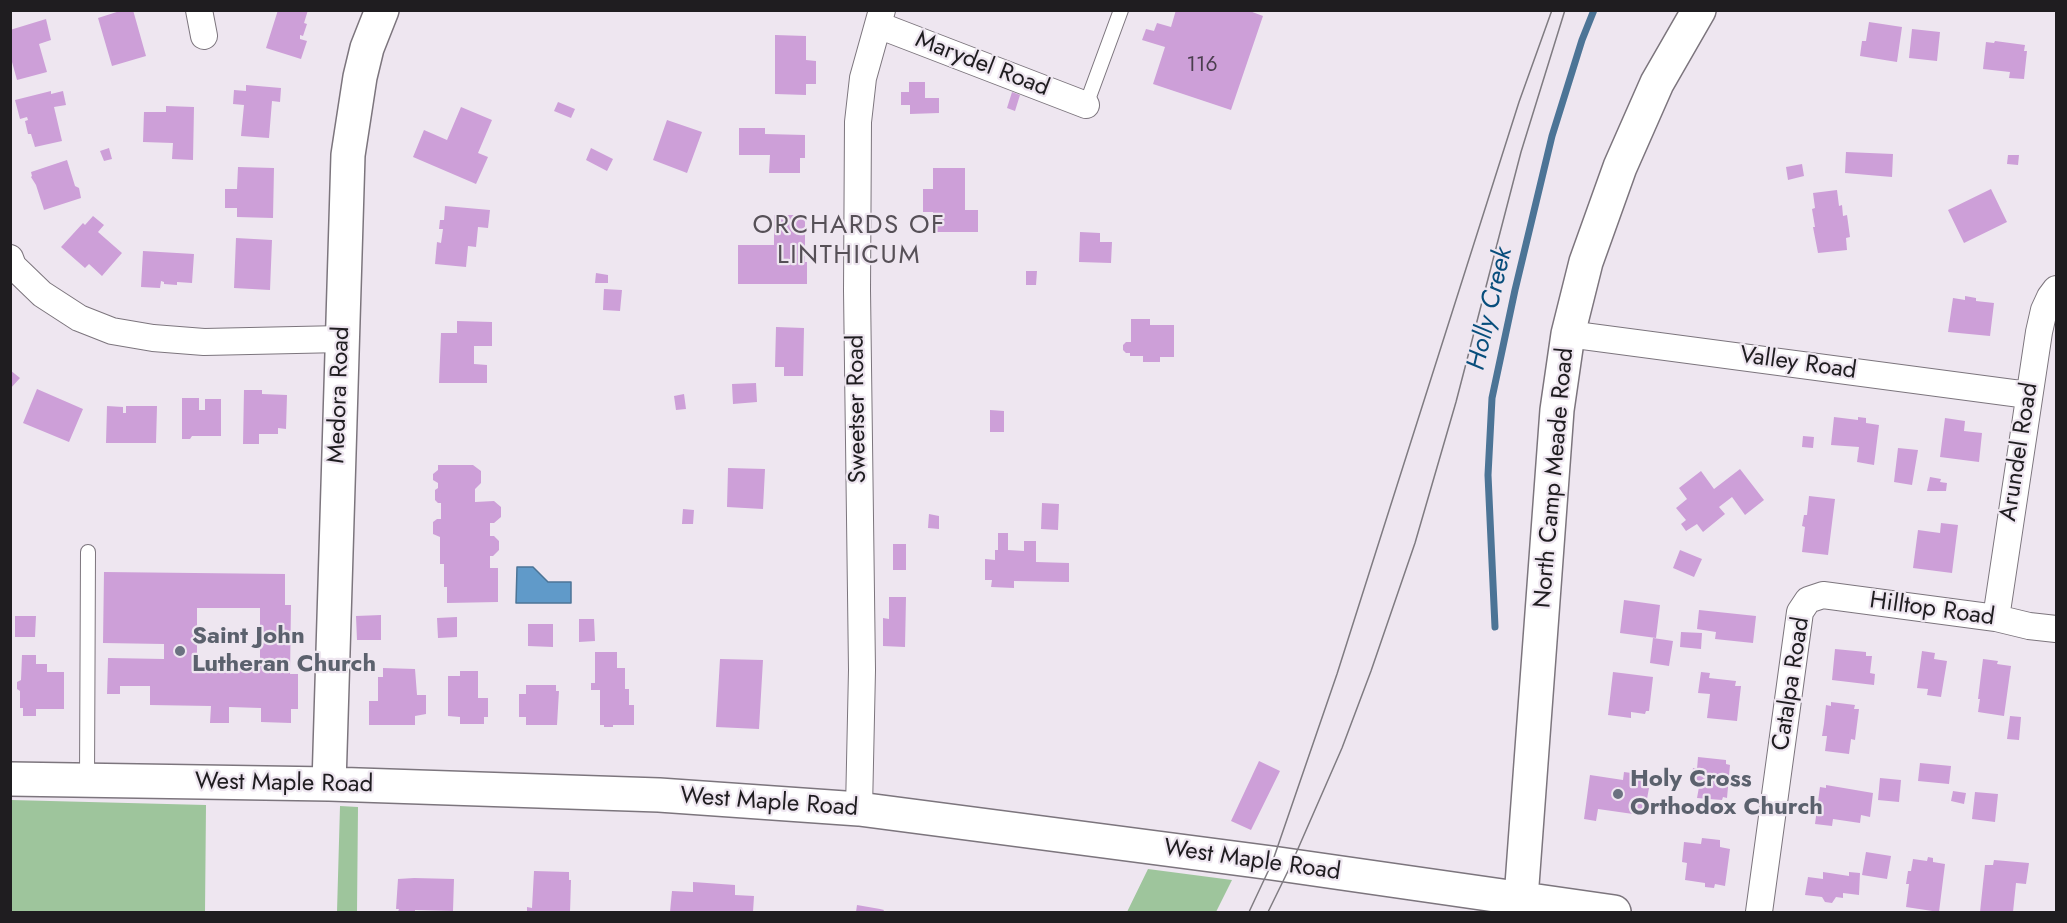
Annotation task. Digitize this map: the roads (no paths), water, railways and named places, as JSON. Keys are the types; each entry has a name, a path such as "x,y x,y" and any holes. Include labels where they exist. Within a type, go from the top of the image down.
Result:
{"street":[{"path":"199,10 204,36"},
{"name":"Medora Road","path":"329,784 348,155 360,77 367,48 382,10"},
{"name":"North Camp Meade Road","path":"1521,906 1557,410 1568,334 1586,262 1620,167 1657,83 1699,10"},
{"name":"Marydel Road","path":"880,18 1086,105"},
{"name":"Sweetser Road","path":"859,809 862,670 857,290 858,122 863,78 880,18"},
{"path":"10,258 14,266 42,294 79,318 112,331 153,338 204,342 342,339"},
{"name":"Arundel Road","path":"1996,618 2028,394 2044,310 2056,289"},
{"name":"Valley Road","path":"1568,334 2028,394"},
{"name":"Hilltop Road","path":"1808,600 1823,595 1996,618 2029,626 2056,629"},
{"name":"Catalpa Road","path":"1759,912 1800,612 1808,600"},
{"name":"West Maple Road","path":"10,779 329,784 659,795 859,809 1208,854 1521,906 1614,912"}],"lane":[{"path":"1086,105 1121,10"},
{"path":"87,780 88,552"}],"water":[{"path":"517,567 533,567 548,582 571,582 571,603 516,603"}],"waterway":[{"name":"Holly Creek","path":"1495,627 1488,475 1492,398 1552,136 1582,40 1594,10"}],"tram line":[{"path":"1249,912 1272,863 1337,674 1519,102 1552,10"},
{"path":"1268,912 1342,748 1415,543 1456,402 1521,152 1565,10"}],"place":[{"name":"Saint John Lutheran Church","path":"180,651"},
{"name":"Holy Cross Orthodox Church","path":"1618,794"}],"district":[{"name":"ORCHARDS OF LINTHICUM","path":"849,242"}]}
